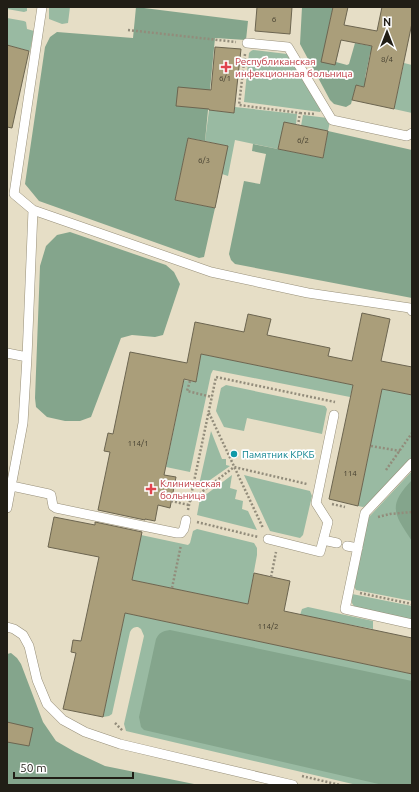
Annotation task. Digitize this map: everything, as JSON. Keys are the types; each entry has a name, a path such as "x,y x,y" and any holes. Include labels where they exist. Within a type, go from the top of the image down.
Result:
{"lane":[{"path":"42,7 14,194 33,210 211,272 308,293 410,308 412,311"},
{"path":"247,43 288,47 332,120 407,136 412,133"},
{"path":"7,508 9,485 23,423 33,210"},
{"path":"7,353 27,357"},
{"path":"268,539 320,552 328,522 316,503 334,415"},
{"path":"412,463 365,513 345,609 412,624"},
{"path":"9,485 49,494 51,495 53,506 56,508 177,533 181,533 185,524"},
{"path":"324,540 337,543"},
{"path":"347,546 358,548"},
{"path":"7,627 14,628 23,635 29,646 37,680 47,704 63,720 85,732 120,744 293,785"}],"path":[{"path":"128,30 247,43 239,106 300,113 298,125"},
{"path":"172,588 216,376 336,402 334,415"},
{"path":"190,381 187,391 212,397"},
{"path":"209,413 268,539"},
{"path":"371,446 400,451"},
{"path":"234,467 320,487"},
{"path":"190,501 234,467"},
{"path":"171,501 189,505"},
{"path":"364,519 412,512"},
{"path":"185,524 268,539"},
{"path":"271,577 273,568"},
{"path":"348,591 412,604"}],"green space":[{"path":"7,7 27,7 27,11 24,12 7,9"},
{"path":"49,7 70,7 68,23 62,24 49,19"},
{"path":"136,7 248,21 246,40 215,38 205,141 188,138 175,200 215,208 204,257 199,258 39,201 25,184 45,47 50,37 57,32 133,38"},
{"path":"302,7 333,7 328,30 342,33 336,62 347,65 349,64 355,43 376,47 370,54 365,78 382,82 381,90 356,85 351,104 346,107 334,104 330,100 300,44"},
{"path":"7,18 24,21 26,22 27,29 34,31 30,51 7,45"},
{"path":"253,50 287,54 321,110 320,112 244,102 249,53"},
{"path":"404,63 412,65 412,113 394,109"},
{"path":"235,107 297,114 296,125 284,123 278,149 235,140 228,176 222,174 227,146 205,141 209,110 234,113"},
{"path":"303,115 328,118 330,121 328,131 301,126"},
{"path":"328,131 412,150 412,298 235,264 231,260 229,254 244,181 260,184 266,154 252,151 253,144 323,158"},
{"path":"70,232 166,265 174,272 180,284 163,335 155,337 132,335 121,338 91,417 80,421 65,421 47,417 36,407 35,398 40,266 46,246 57,235"},
{"path":"201,354 353,385 350,397 213,370 190,472 166,467 184,380 196,382"},
{"path":"226,385 325,406 327,409 322,434 247,418 244,431 224,427 216,411 221,388"},
{"path":"382,389 412,395 412,458 368,505 363,507 358,506"},
{"path":"211,431 222,459 226,459 226,465 230,466 200,487 199,485"},
{"path":"412,471 412,601 356,590 354,586 367,519"},
{"path":"232,475 230,488 237,490 235,499 243,501 242,509 248,511 257,530 197,515 200,499"},
{"path":"244,475 310,491 312,496 303,535 300,538 270,531"},
{"path":"412,480 412,541 397,517 396,504 404,489"},
{"path":"197,529 254,543 257,548 257,555 248,604 132,580 141,535 188,545 190,543 193,531"},
{"path":"352,594 412,606 412,620 355,608 352,603"},
{"path":"308,607 373,621 373,629 300,615 302,609"},
{"path":"125,613 412,674 412,785 357,785 126,731 124,724 144,636 141,629 138,627 133,628 130,632 112,714 103,717"},
{"path":"170,630 412,681 412,785 383,785 144,730 141,727 139,717 156,639 161,633"},
{"path":"11,653 21,664 43,722 56,741 105,766 199,785 7,785 7,654"}],"building":[{"path":"257,7 292,7 290,34 255,31"},
{"path":"333,7 348,7 344,25 377,31 382,7 412,7 412,23 394,109 352,100 356,85 364,87 372,46 341,40 335,65 321,62"},
{"path":"7,45 29,51 12,128 7,127"},
{"path":"215,47 241,49 234,113 176,106 178,87 211,90"},
{"path":"284,122 328,131 323,158 278,149"},
{"path":"188,138 228,146 215,208 175,200"},
{"path":"362,313 390,319 381,361 412,367 412,395 382,389 358,506 329,499 353,385 201,354 196,382 184,379 164,475 176,477 170,508 158,505 155,521 98,510 110,452 104,451 108,433 113,434 130,352 187,363 195,322 244,332 248,314 271,319 267,335 330,348 328,356 352,361"},
{"path":"54,517 95,525 95,522 142,532 132,580 248,604 254,573 290,581 284,611 412,638 412,674 125,613 103,717 63,709 76,653 71,652 73,640 81,641 99,557 48,547"},
{"path":"7,722 33,728 29,746 7,742"}],"place":[{"name":"Республиканская инфекционная больница","path":"226,67"},
{"name":"Памятник КРКБ","path":"234,454"},
{"name":"Клиническая больница","path":"151,489"}]}
